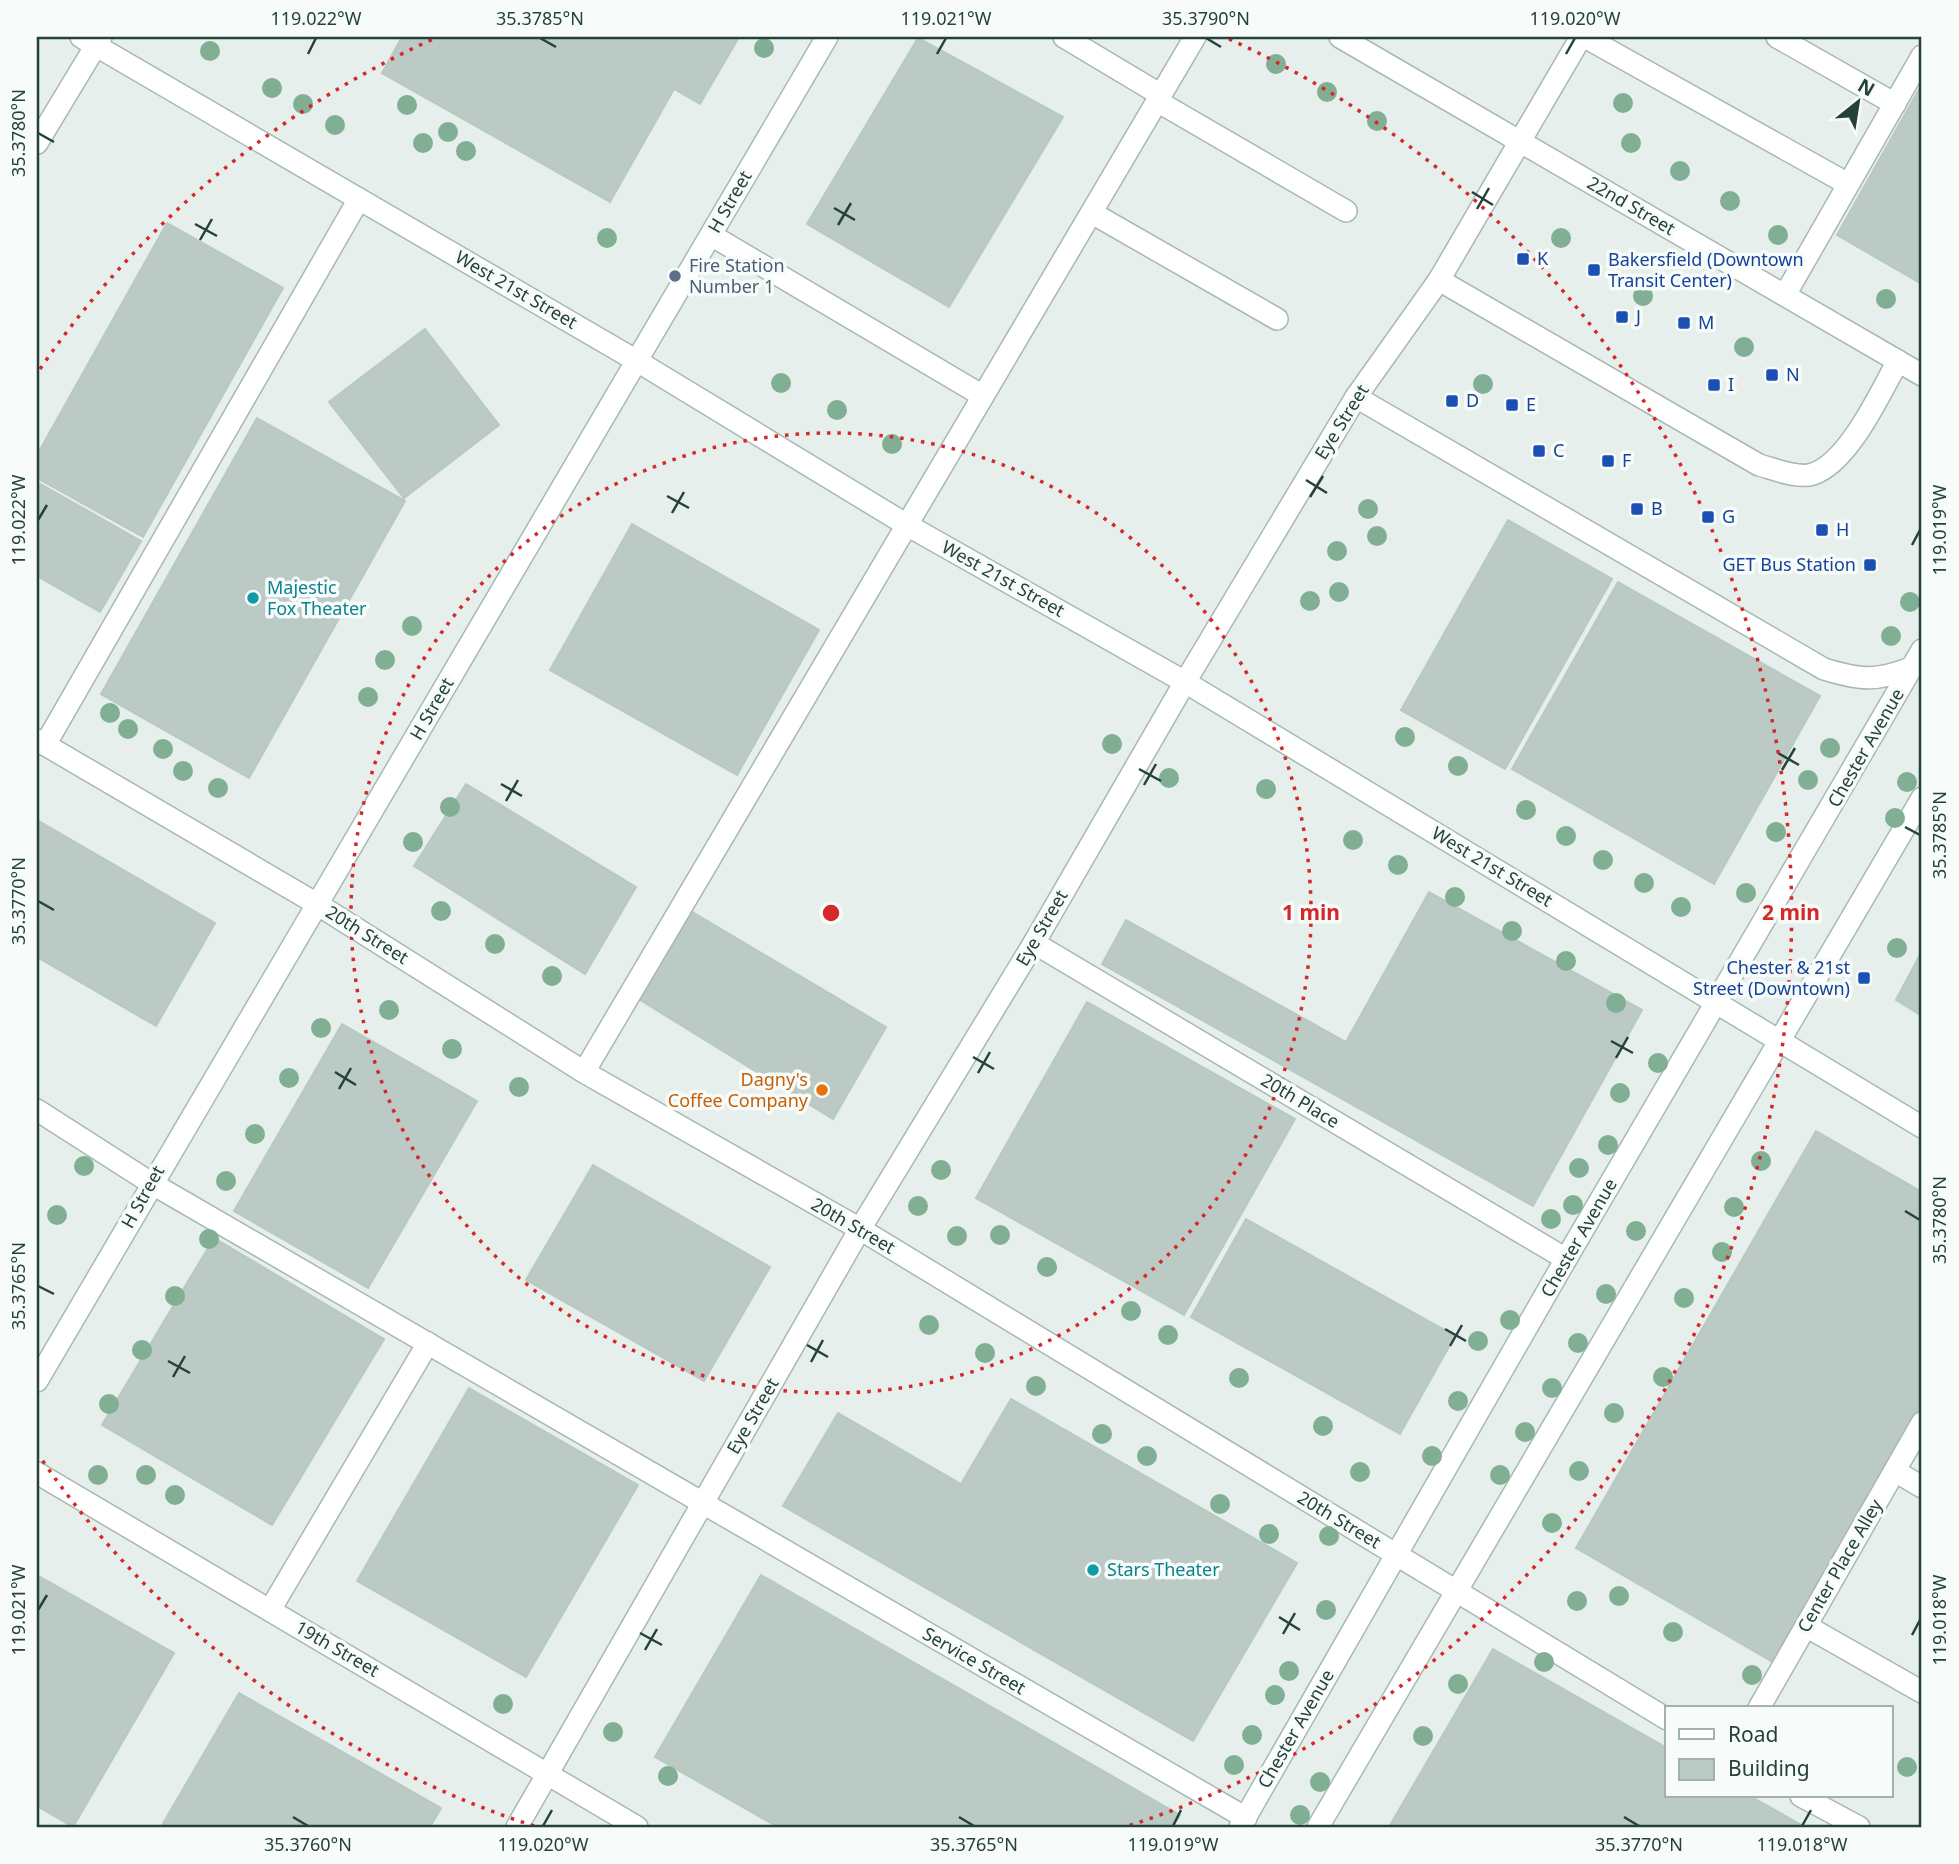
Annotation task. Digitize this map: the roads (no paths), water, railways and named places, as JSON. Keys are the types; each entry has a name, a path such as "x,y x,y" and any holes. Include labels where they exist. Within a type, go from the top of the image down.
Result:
{"street":[{"name":"H Street","path":"37,1381 150,1183 827,37"},
{"path":"1064,37 1346,211"},
{"path":"584,1072 1195,37"},
{"name":"22nd Street","path":"1340,37 1922,375"},
{"path":"1583,37 1848,184"},
{"name":"Eye Street","path":"517,1827 860,1230 1034,943 1185,682 1356,397 1438,281 1583,37"},
{"path":"1777,37 1895,104"},
{"path":"37,143 93,40"},
{"name":"West 21st Street","path":"93,40 637,361 907,525 1185,682 1922,1128"},
{"path":"1785,295 1922,56"},
{"path":"41,742 359,199"},
{"path":"1092,212 1277,319"},
{"path":"711,235 983,396"},
{"path":"1438,281 1759,466 1790,474 1812,475 1833,461 1854,437 1898,362"},
{"path":"1356,397 1824,669 1856,679 1888,678 1918,659"},
{"name":"Chester Avenue","path":"1243,1823 1566,1259 1918,659"},
{"name":"20th Street","path":"41,742 317,904 584,1072 860,1230 1665,1717"},
{"path":"1318,1827 1778,1039 1922,798"},
{"name":"20th Place","path":"1034,943 1566,1259"},
{"name":"Service Street","path":"37,1110 150,1183 703,1504 1243,1823"},
{"path":"270,1610 428,1343"},
{"name":"Center Place Alley","path":"1760,1706 1922,1423"},
{"path":"1895,1471 1922,1488"},
{"name":"19th Street","path":"37,1473 550,1773 637,1827"},
{"path":"1805,1626 1922,1692"},
{"path":"1805,1798 1859,1827"}],"place":[{"name":"K","path":"1523,259"},
{"name":"Bakersfield (Downtown Transit Center)","path":"1594,270"},
{"name":"Fire Station Number 1","path":"675,276"},
{"name":"J","path":"1622,317"},
{"name":"M","path":"1684,323"},
{"name":"N","path":"1772,375"},
{"name":"I","path":"1714,385"},
{"name":"D","path":"1452,401"},
{"name":"E","path":"1512,405"},
{"name":"C","path":"1539,451"},
{"name":"F","path":"1608,461"},
{"name":"B","path":"1637,509"},
{"name":"G","path":"1708,517"},
{"name":"H","path":"1822,530"},
{"name":"GET Bus Station","path":"1870,565"},
{"name":"Majestic Fox Theater","path":"253,598"},
{"name":"Chester & 21st Street (Downtown)","path":"1864,978"},
{"name":"Dagny's Coffee Company","path":"822,1090"},
{"name":"Stars Theater","path":"1093,1570"}]}
